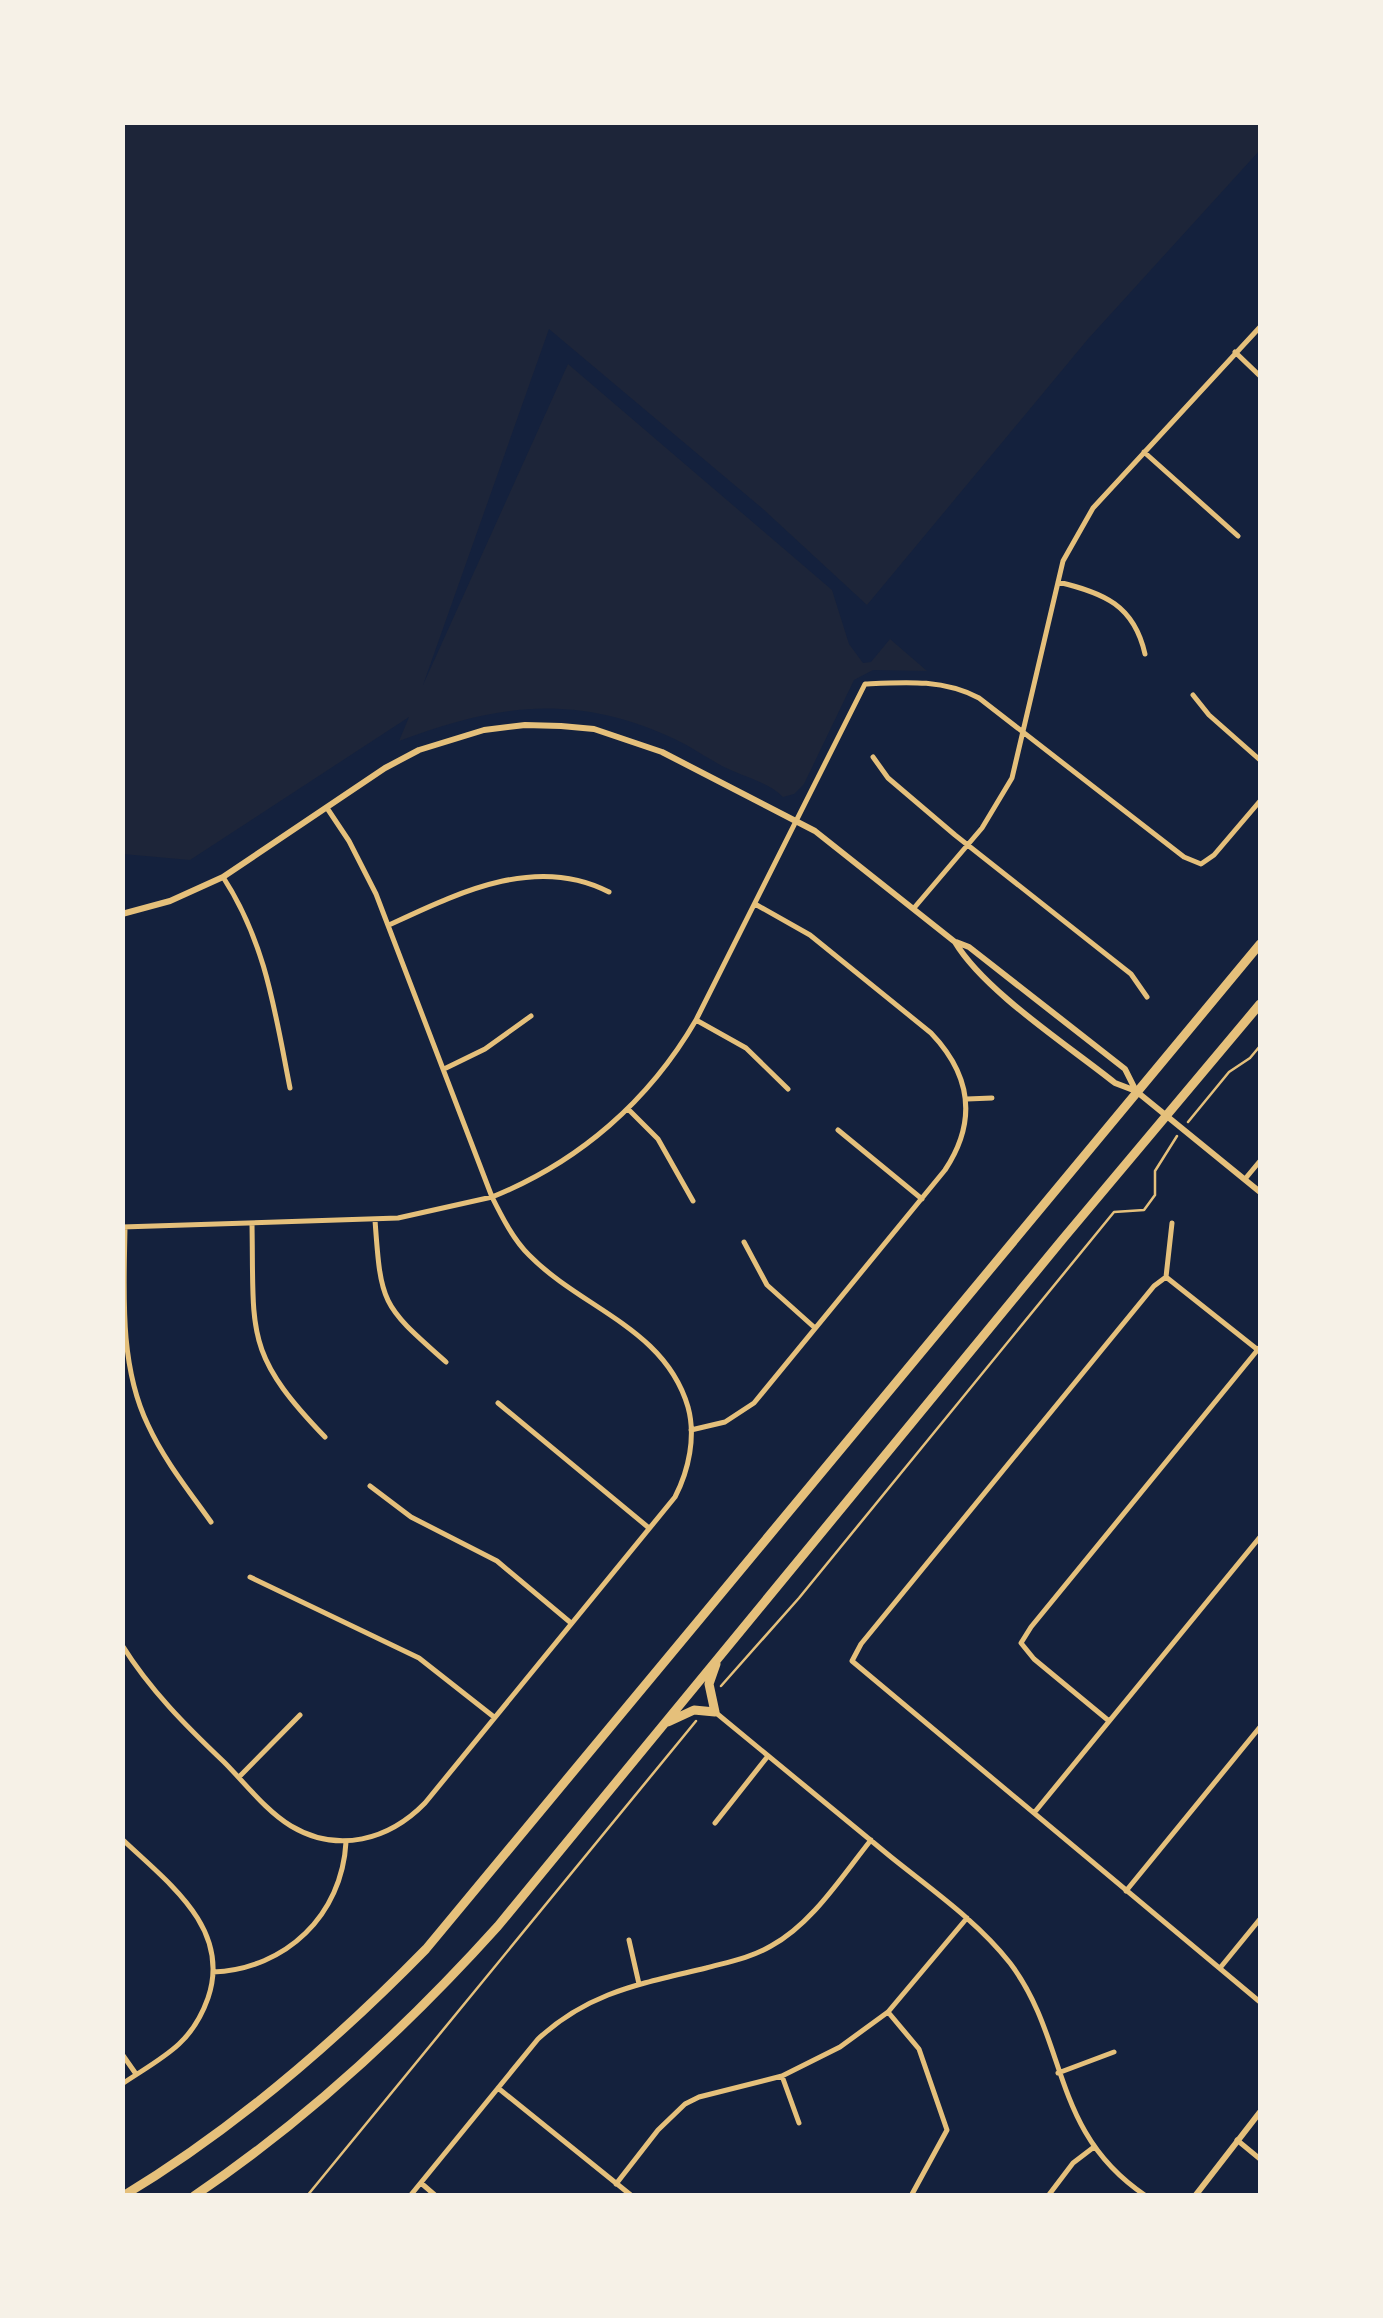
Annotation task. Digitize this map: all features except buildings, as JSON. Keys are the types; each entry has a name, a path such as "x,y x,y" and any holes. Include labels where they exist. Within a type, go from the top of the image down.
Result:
{"highway":[{"path":"123,2196 202,2144 270,2092 347,2027 426,1948 1260,944"},
{"path":"194,2196 308,2111 411,2019 498,1926 1260,1004"},
{"path":"664,1724 694,1710 714,1712 709,1684 719,1657"}],"street":[{"path":"914,908 998,806 1012,778 1057,582 1075,536 1093,508 1260,328"},
{"path":"1235,352 1260,376"},
{"path":"1144,452 1238,536"},
{"path":"1057,582 1094,594 1130,616 1140,630 1145,654"},
{"path":"212,1522 158,1444 136,1396 127,1342 124,1227 375,1220 433,1212 492,1197 568,1158 628,1110 664,1069 696,1020 865,684 940,684 980,698 1184,856 1201,864 1260,801"},
{"path":"1194,696 1260,760"},
{"path":"122,914 170,901 224,877 386,768 452,738 525,725 561,726 629,739 797,822 842,850 955,942 1002,994 1115,1083 1136,1091 1260,1192"},
{"path":"873,757 888,778 967,845 1132,974 1147,996"},
{"path":"122,1645 158,1695 290,1826 309,1835 346,1842 385,1834 424,1803 675,1497 682,1482 691,1430 683,1392 666,1360 529,1255 514,1237 492,1197 363,865 327,808"},
{"path":"389,925 524,876 571,876 609,892"},
{"path":"224,877 262,955 290,1088"},
{"path":"691,1430 725,1422 754,1402 922,1199 956,1153 966,1118 966,1099 955,1062 930,1033 810,935 755,904"},
{"path":"955,942 969,946 1125,1069 1136,1091"},
{"path":"444,1069 485,1049 531,1016"},
{"path":"696,1020 746,1048 788,1089"},
{"path":"966,1099 992,1098"},
{"path":"628,1110 658,1139 693,1201"},
{"path":"838,1130 922,1199"},
{"path":"1245,1179 1260,1162"},
{"path":"375,1220 382,1294 409,1330 446,1362"},
{"path":"252,1224 254,1331 281,1390 324,1437"},
{"path":"1172,1224 1166,1277 1154,1286 860,1644 852,1662 1260,2002"},
{"path":"744,1242 767,1286 815,1328"},
{"path":"1109,1720 1034,1659 1021,1643 1259,1348 1166,1277"},
{"path":"498,1403 650,1528"},
{"path":"370,1486 411,1517 497,1561 571,1623"},
{"path":"1034,1813 1260,1538"},
{"path":"250,1578 420,1658 494,1717"},
{"path":"714,1712 990,1939 1029,1995 1068,2099 1094,2147 1118,2175 1146,2196"},
{"path":"238,1777 300,1715"},
{"path":"1126,1892 1260,1727"},
{"path":"716,1823 768,1756"},
{"path":"122,1839 200,1918 208,1937 213,1972 203,2013 192,2029 178,2045 122,2084"},
{"path":"410,2196 559,2020 580,2006 639,1984 750,1957 774,1945 804,1921 871,1840"},
{"path":"213,1972 248,1968 271,1959 306,1935 340,1880 346,1842"},
{"path":"616,2184 658,2130 686,2104 782,2076 840,2047 888,2012 967,1918"},
{"path":"1220,1968 1260,1918"},
{"path":"630,1940 639,1984"},
{"path":"888,2012 919,2049 947,2130 911,2196"},
{"path":"1058,2073 1114,2052"},
{"path":"122,2054 136,2074"},
{"path":"782,2076 798,2124"},
{"path":"498,2088 632,2196"},
{"path":"1196,2196 1260,2112"},
{"path":"1238,2140 1260,2160"},
{"path":"1048,2196 1072,2163 1094,2147"},
{"path":"420,2183 436,2196"}],"path":[{"path":"1197,1111 1230,1072 1260,1046"},
{"path":"720,1689 1114,1212 1144,1210 1155,1196 1155,1172 1170,1144"},
{"path":"308,2196 696,1721"}],"shaded area":[{"path":"1260,122 1260,150 1088,339 867,605 763,509 549,329 423,685 568,364 832,590 849,644 863,663 871,662 890,639 927,671 873,670 854,680 804,784 794,794 783,797 675,739 598,714 565,709 500,712 399,741 409,717 190,860 123,854 123,123"}]}
